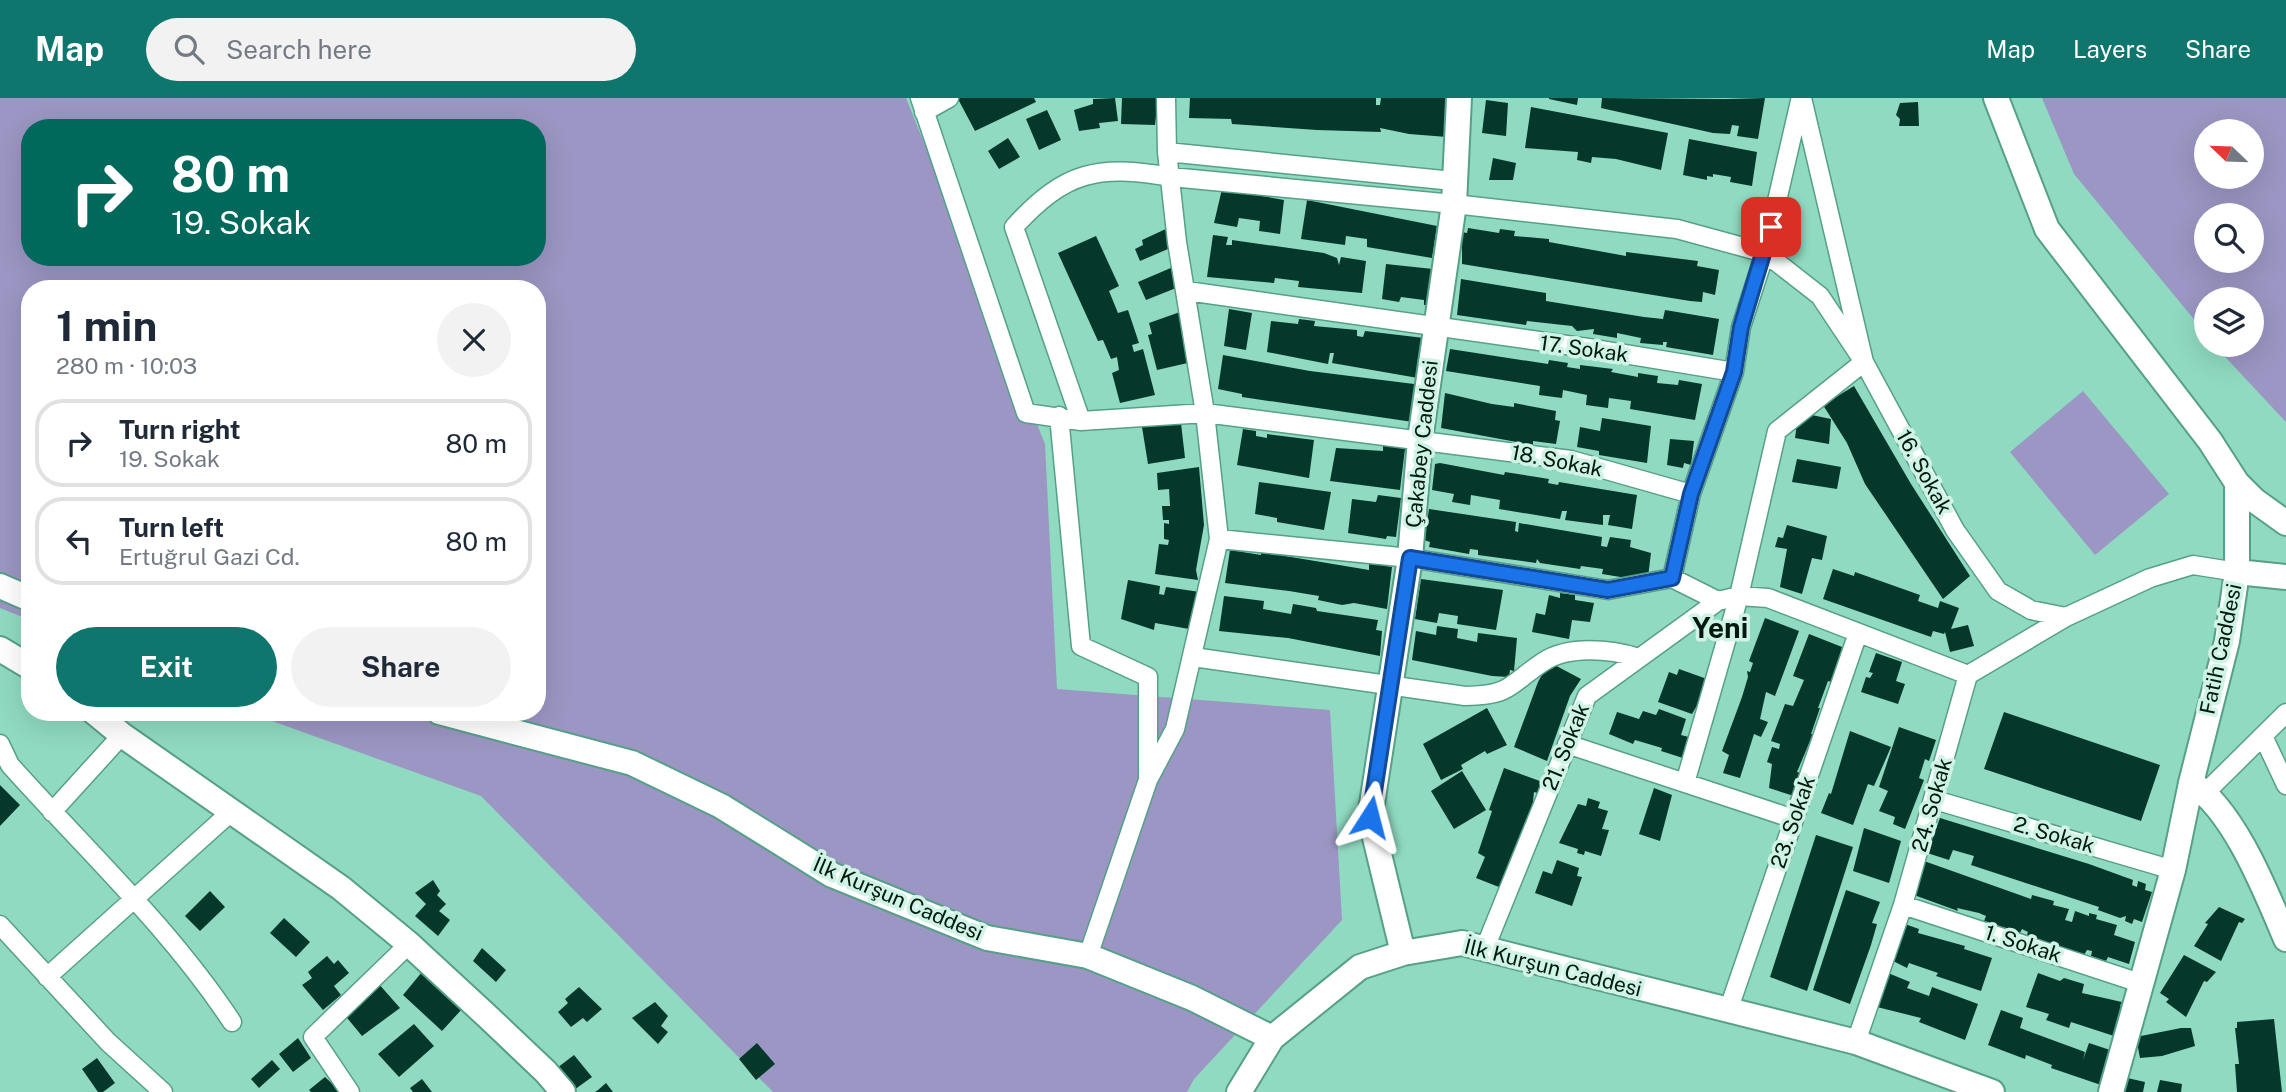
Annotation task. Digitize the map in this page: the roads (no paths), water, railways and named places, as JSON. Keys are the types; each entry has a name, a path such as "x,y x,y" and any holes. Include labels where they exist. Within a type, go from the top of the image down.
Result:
{"street":[{"path":"922,105 949,98"},
{"path":"1088,956 1148,780 1175,729 1194,657 1219,538 1205,412 1177,242 1167,152 1166,98"},
{"name":"Çakabey Caddesi","path":"1403,953 1370,817 1410,558 1420,440 1454,192 1459,98"},
{"path":"1672,578 1691,494 1734,372 1741,327 1765,253 1802,98"},
{"name":"16. Sokak","path":"1802,98 1864,362 1955,530 1998,591 2031,610 2066,617"},
{"path":"1996,98 2047,229 2210,440 2237,483 2254,500 2286,523"},
{"name":"18. Sokak","path":"922,105 1026,413 1082,421 1205,412 1571,460 1691,494"},
{"path":"1167,152 1454,192 1677,229 1765,253 1820,296 1864,362 1777,431 1740,597 1685,783"},
{"path":"1082,421 1014,227 1037,202 1084,174 1131,170 1171,177 1454,192"},
{"name":"17. Sokak","path":"1187,291 1588,348 1734,372"},
{"path":"1059,416 1081,646 1148,677 1148,780"},
{"name":"Fatih Caddesi","path":"2111,1092 2198,788 2227,641 2237,572 2237,483"},
{"path":"1219,538 1410,558 1608,590 1672,578 1718,601 1740,597 1768,598 1968,675 2066,617 2150,578 2193,565 2286,577"},
{"path":"0,586 21,595"},
{"name":"21. Sokak","path":"1485,948 1587,696 1718,601"},
{"name":"23. Sokak","path":"1728,1011 1858,633"},
{"path":"0,649 21,662"},
{"path":"1194,657 1390,683 1465,696 1495,695 1507,691 1554,656 1609,651 1639,658"},
{"name":"24. Sokak","path":"1856,1042 1903,905 1935,800 1968,675"},
{"path":"2286,713 2263,736 2198,788 2249,857 2286,939"},
{"path":"105,721 341,888 408,944 546,1072 563,1092"},
{"name":"İlk Kurşun Caddesi","path":"473,721 632,763 721,806 832,875 987,938 1088,956 1192,998 1272,1038 1360,967 1403,953 1462,943 1856,1042 1992,1092"},
{"path":"52,812 122,735"},
{"path":"2263,736 2286,785"},
{"path":"0,744 10,765 134,897 198,970 232,1022"},
{"path":"1567,744 1794,819"},
{"name":"2. Sokak","path":"1935,800 2173,870"},
{"path":"47,977 231,811"},
{"name":"1. Sokak","path":"1903,905 2143,984"},
{"path":"0,925 108,1042 163,1092"},
{"path":"350,1092 313,1037 408,944"},
{"path":"1239,1092 1272,1038"}],"district":[{"name":"Yeni","path":"1720,628"}]}
